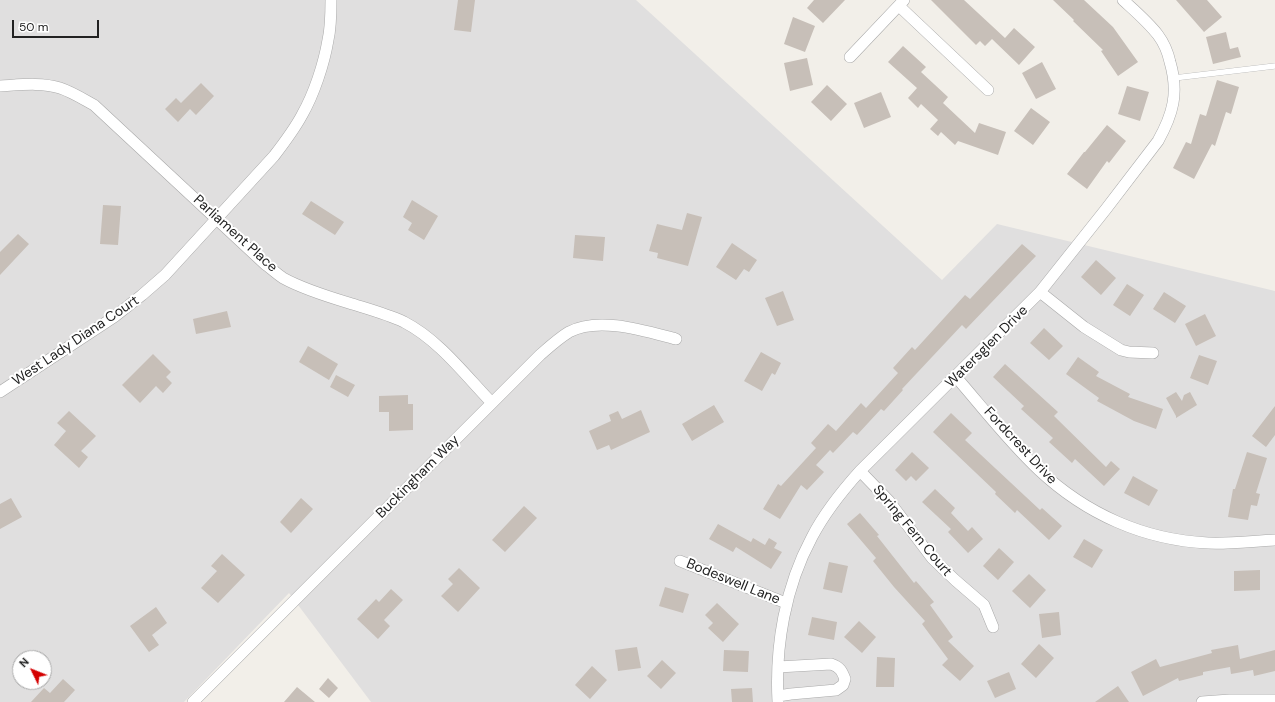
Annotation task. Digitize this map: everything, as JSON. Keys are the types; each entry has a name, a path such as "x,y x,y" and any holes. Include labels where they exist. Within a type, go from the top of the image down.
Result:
{"street":[{"name":"West Lady Diana Court","path":"0,392 127,308 165,275 274,156 303,114 324,59 328,39 331,0"},
{"name":"Watersglen Drive","path":"778,699 778,666 781,631 786,603 797,569 812,536 834,502 860,471 1040,292 1158,141 1170,116 1174,103 1174,78 1168,53 1158,35 1123,0"},
{"path":"850,57 902,3 988,90"},
{"name":"Parliament Place","path":"0,86 39,85 59,88 77,95 94,105 266,265 284,278 300,285 383,314 403,322 421,332 438,346 492,403"},
{"path":"1040,292 1084,326 1117,348 1130,352 1153,353"},
{"name":"Buckingham Way","path":"193,702 550,346 570,332 585,327 606,325 676,339"},
{"name":"Fordcrest Drive","path":"956,377 1038,469 1055,484 1085,506 1120,524 1148,534 1177,540 1209,543 1275,540"},
{"name":"Spring Fern Court","path":"860,471 889,501 932,558 954,580 984,605 993,627"},
{"name":"Bodeswell Lane","path":"680,560 786,603"},
{"path":"778,666 831,664 837,666 842,671 845,679 843,685 836,690 791,694 778,699"},
{"path":"1202,702 1230,700 1275,700"}],"lane":[{"path":"1174,78 1275,66"}],"shaded area":[{"path":"0,0 636,0 942,280 997,224 1275,291 1275,702 371,702 289,593 184,702 0,702"}],"building":[{"path":"458,0 475,0 471,32 454,30"},
{"path":"814,0 845,0 823,23 807,8"},
{"path":"931,0 964,0 1005,38 1014,28 1035,47 1019,65 992,39 985,46 980,41 976,45"},
{"path":"1053,0 1084,0 1113,27 1138,62 1118,76 1101,51 1103,50"},
{"path":"1176,0 1207,0 1222,17 1204,32"},
{"path":"793,17 815,26 805,52 784,44"},
{"path":"1226,32 1230,49 1238,47 1241,57 1213,64 1206,37"},
{"path":"903,46 926,67 921,72 948,97 943,103 975,133 979,123 1006,132 998,155 958,141 955,145 941,132 938,136 930,129 938,120 921,104 918,108 908,98 917,88 888,62"},
{"path":"807,58 813,85 790,91 784,63"},
{"path":"1042,62 1056,89 1036,99 1022,73"},
{"path":"1217,80 1239,87 1231,114 1226,112 1215,146 1212,144 1194,179 1173,168 1186,142 1191,144 1200,114 1206,116"},
{"path":"201,83 214,96 196,115 190,109 178,122 165,109 176,98 181,103"},
{"path":"827,85 847,104 831,121 811,102"},
{"path":"1127,86 1149,92 1140,121 1118,114"},
{"path":"881,92 891,117 864,128 854,103"},
{"path":"1031,108 1050,122 1033,145 1014,131"},
{"path":"1107,125 1126,141 1109,163 1107,161 1087,189 1067,174"},
{"path":"412,200 438,216 424,240 408,230 412,223 403,217"},
{"path":"311,201 344,222 335,235 302,214"},
{"path":"103,205 121,206 118,245 100,244"},
{"path":"687,213 702,217 688,266 657,258 658,253 649,251 657,224 682,230"},
{"path":"18,234 29,244 0,275 0,252"},
{"path":"575,235 605,237 603,261 573,258"},
{"path":"732,243 757,260 749,272 744,269 736,280 716,267"},
{"path":"1022,244 1036,256 966,329 962,325 902,389 903,390 884,411 881,409 857,435 853,432 833,453 830,450 816,465 824,472 807,490 801,485 780,519 763,509 778,484 781,486 816,448 811,443 828,424 836,431 861,403 866,408 898,373 893,368 912,347 915,350 965,295 970,299"},
{"path":"1096,260 1116,278 1101,295 1081,277"},
{"path":"1127,284 1144,295 1130,316 1113,305"},
{"path":"783,291 794,320 777,326 765,298"},
{"path":"1164,292 1186,306 1175,323 1153,309"},
{"path":"227,311 231,327 196,334 193,319"},
{"path":"1205,314 1216,336 1196,346 1185,324"},
{"path":"1044,328 1063,346 1049,360 1030,343"},
{"path":"308,346 338,364 329,380 299,362"},
{"path":"761,352 781,363 775,375 772,373 762,391 744,381"},
{"path":"153,354 171,372 166,377 172,383 163,393 156,386 140,403 122,385"},
{"path":"1199,355 1217,361 1208,385 1190,378"},
{"path":"1078,357 1099,372 1096,376 1130,394 1128,397 1163,409 1156,429 1134,421 1097,401 1099,398 1066,374"},
{"path":"1005,364 1058,412 1054,416 1106,467 1111,461 1120,469 1104,486 1075,459 1072,463 1049,442 1053,438 1021,409 1024,406 993,377"},
{"path":"336,375 355,385 348,397 330,387"},
{"path":"1176,392 1182,401 1184,395 1190,392 1197,405 1176,418 1166,398"},
{"path":"408,395 408,404 413,404 413,430 389,431 389,412 379,412 379,396"},
{"path":"714,405 724,422 692,441 682,424"},
{"path":"1275,406 1275,435 1266,447 1252,436"},
{"path":"641,410 650,432 611,450 609,445 597,450 589,431 611,421 609,415 618,411 622,419"},
{"path":"69,411 96,436 81,451 88,457 79,468 54,445 66,431 57,423"},
{"path":"951,413 972,433 965,440 1040,510 1042,508 1062,526 1049,540 1017,510 1015,513 995,494 996,492 933,432"},
{"path":"912,452 929,468 916,481 911,476 906,481 895,470"},
{"path":"1247,452 1267,458 1256,493 1260,494 1257,506 1251,505 1248,520 1228,517 1233,489 1235,489"},
{"path":"1133,476 1158,490 1149,506 1124,493"},
{"path":"935,489 955,508 951,513 968,531 972,527 983,539 968,553 948,532 951,529 922,502"},
{"path":"11,498 22,517 0,529 0,504"},
{"path":"301,498 313,509 291,533 280,522"},
{"path":"524,506 537,518 505,552 492,540"},
{"path":"860,513 879,535 877,536 914,583 916,581 934,602 930,605 953,637 948,641 974,666 960,681 942,665 948,659 922,624 925,621 873,561 876,558 847,524"},
{"path":"718,524 751,542 753,538 765,545 769,538 777,543 774,548 782,552 771,569 736,547 733,552 709,539"},
{"path":"1084,539 1103,550 1092,568 1073,557"},
{"path":"999,548 1014,562 998,580 983,566"},
{"path":"222,554 245,575 218,603 201,588 217,571 211,566"},
{"path":"829,562 848,566 842,593 823,589"},
{"path":"459,568 480,588 458,612 441,596 453,584 448,579"},
{"path":"1260,570 1260,590 1234,591 1234,571"},
{"path":"1029,574 1046,590 1030,608 1012,591"},
{"path":"665,587 689,594 683,613 659,606"},
{"path":"391,589 403,600 384,620 390,626 378,639 357,619 376,599 379,602"},
{"path":"717,603 739,624 723,642 708,628 713,623 705,615"},
{"path":"156,607 167,623 152,635 159,645 149,652 130,626"},
{"path":"1059,612 1061,635 1042,638 1039,614"},
{"path":"812,617 837,622 834,640 808,635"},
{"path":"859,621 876,637 862,653 844,637"},
{"path":"1039,644 1054,658 1036,678 1021,664"},
{"path":"1238,645 1240,659 1275,650 1275,671 1254,676 1253,670 1231,674 1230,667 1203,672 1203,675 1179,681 1178,678 1143,696 1131,672 1156,659 1160,667 1212,653 1211,650"},
{"path":"637,647 641,668 618,671 615,650"},
{"path":"724,650 749,651 748,672 723,671"},
{"path":"877,657 895,658 894,687 876,687"},
{"path":"662,660 676,673 661,689 647,676"},
{"path":"592,666 607,680 590,699 575,685"},
{"path":"1009,672 1016,689 995,698 987,681"},
{"path":"328,678 338,688 329,698 319,689"},
{"path":"63,679 75,690 64,702 31,702 42,690 46,690 50,693"},
{"path":"1118,686 1129,702 1095,702"},
{"path":"297,687 315,702 284,702"},
{"path":"752,688 753,702 732,702 731,689"}]}
